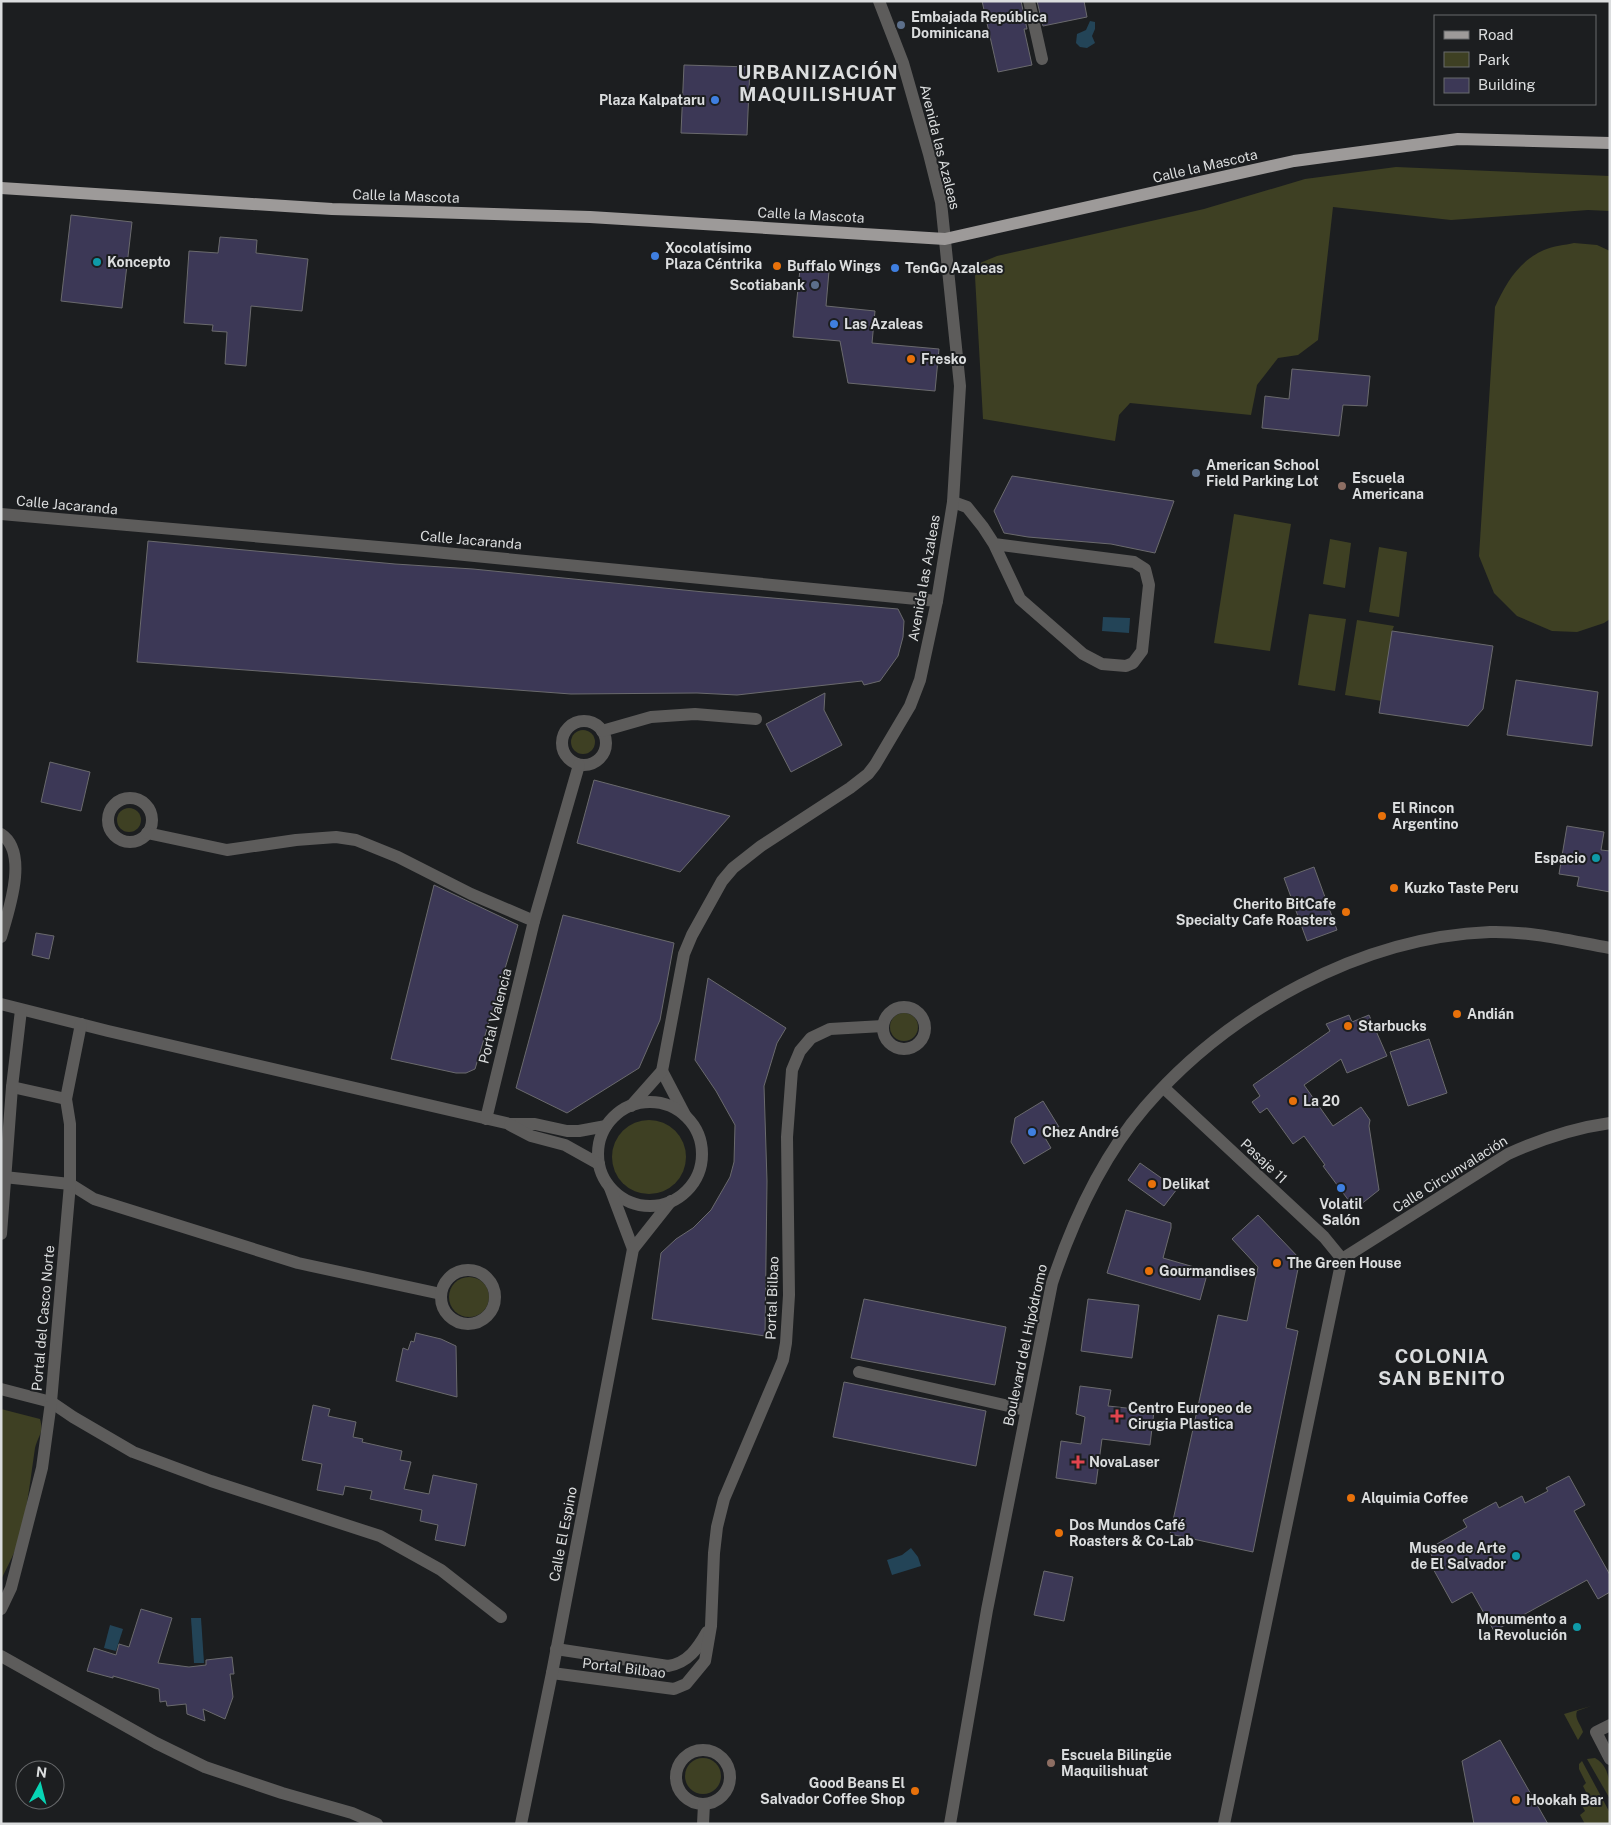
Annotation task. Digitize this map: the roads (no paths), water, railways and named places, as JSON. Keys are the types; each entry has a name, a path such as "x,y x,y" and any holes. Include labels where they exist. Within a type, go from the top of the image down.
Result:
{"main road":[{"name":"Calle la Mascota","path":"1,188 332,209 590,217 946,239 1294,161 1458,139 1610,143"}],"street":[{"name":"Avenida las Azaleas","path":"632,1106 662,1071 684,954 714,894 733,868 761,846 850,788 868,774 876,765 910,706 920,680 937,601 953,502 960,386 941,202 903,63 879,1"},
{"path":"1029,1 1042,59"},
{"path":"953,502 967,507 983,527 994,544 1020,598 1084,654 1102,664 1118,666 1133,663 1138,659 1142,652 1150,585 1145,570 1134,562 994,544"},
{"name":"Calle Jacaranda","path":"1,514 424,551 937,601"},
{"path":"602,731 652,717 695,714 756,718"},
{"path":"579,721 586,721 593,723 602,731 606,739 603,753 593,763 579,764 572,762 566,757 561,743 566,729 579,721"},
{"name":"Portal Valencia","path":"486,1119 534,921 579,764"},
{"path":"1,834 9,839 16,858 10,904 1,936"},
{"path":"147,834 227,850 306,839 336,837 356,840 398,857 472,894 534,921"},
{"name":"Boulevard del Hipódromo","path":"950,1824 986,1610 1052,1282 1071,1230 1094,1184 1126,1132 1146,1106 1215,1040 1262,1006 1338,967 1399,946 1442,937 1489,932 1514,932 1555,937 1610,948"},
{"path":"1,1004 510,1124 535,1124 573,1131 606,1126"},
{"path":"1,1234 12,1087 21,1010"},
{"name":"Portal del Casco Norte","path":"1,1609 11,1588 42,1468 51,1402 70,1184 70,1124 66,1099 81,1024"},
{"name":"Portal Bilbao","path":"552,1673 674,1689 686,1684 706,1661 712,1626 714,1553 724,1499 783,1360 786,1343 789,1295 787,1137 792,1070 800,1051 811,1038 830,1029 883,1026"},
{"path":"662,1071 701,1144 700,1167 689,1187 671,1201 656,1205 641,1205 620,1196 609,1186 604,1179 598,1156 600,1140 606,1126 617,1114 632,1106 648,1102 672,1108 686,1118"},
{"path":"12,1087 66,1099"},
{"name":"Pasaje 11","path":"1164,1088 1324,1237 1342,1259"},
{"name":"Calle Circunvalación","path":"1342,1259 1508,1154 1537,1141 1610,1123"},
{"path":"510,1124 531,1136 570,1148 599,1164"},
{"path":"4,1177 70,1184 94,1199 298,1264 440,1294"},
{"path":"609,1186 633,1249"},
{"name":"Calle El Espino","path":"521,1824 552,1673 633,1249 671,1201"},
{"path":"1224,1824 1342,1259"},
{"path":"471,1269 479,1272 492,1283 496,1301 493,1310 487,1317 479,1322 460,1324 445,1312 441,1304 440,1294 447,1278 462,1270 471,1269"},
{"path":"859,1372 1026,1410"},
{"path":"1,1389 51,1402 73,1418 133,1452 211,1481 380,1536 441,1570 502,1617"},
{"name":"Portal Bilbao","path":"556,1649 668,1666 683,1662 696,1650 712,1626"},
{"path":"1,1656 156,1743 205,1768 352,1813 377,1824"},
{"path":"631,1684 634,1660"},
{"path":"1610,1725 1596,1732 1610,1759"},
{"path":"699,1751 708,1751 720,1757 726,1764 730,1777 726,1790 721,1797 713,1802 704,1804 688,1799 682,1794 677,1782 678,1769 681,1762 687,1756 699,1751"},
{"path":"703,1824 704,1804"}],"water":[{"path":"1090,21 1095,22 1092,36 1095,43 1087,48 1080,47 1076,43 1077,34 1086,30"},
{"path":"1103,617 1130,618 1129,633 1102,631"},
{"path":"911,1548 918,1557 921,1566 892,1575 887,1560 902,1555"},
{"path":"191,1618 201,1618 204,1663 194,1663"},
{"path":"110,1625 123,1629 116,1651 104,1648"}],"place":[{"name":"Embajada República Dominicana","path":"901,25"},
{"name":"Plaza Kalpataru","path":"715,100"},
{"name":"Xocolatísimo Plaza Céntrika","path":"655,256"},
{"name":"Koncepto","path":"97,262"},
{"name":"Buffalo Wings","path":"777,266"},
{"name":"TenGo Azaleas","path":"895,268"},
{"name":"Scotiabank","path":"815,285"},
{"name":"Las Azaleas","path":"834,324"},
{"name":"Fresko","path":"911,359"},
{"name":"American School Field Parking Lot","path":"1196,473"},
{"name":"Escuela Americana","path":"1342,486"},
{"name":"El Rincon Argentino","path":"1382,816"},
{"name":"Espacio","path":"1596,858"},
{"name":"Kuzko Taste Peru","path":"1394,888"},
{"name":"Cherito BitCafe Specialty Cafe Roasters","path":"1346,912"},
{"name":"Andián","path":"1457,1014"},
{"name":"Starbucks","path":"1348,1026"},
{"name":"La 20","path":"1293,1101"},
{"name":"Chez André","path":"1032,1132"},
{"name":"Delikat","path":"1152,1184"},
{"name":"Volatil Salón","path":"1341,1188"},
{"name":"The Green House","path":"1277,1263"},
{"name":"Gourmandises","path":"1149,1271"},
{"name":"Centro Europeo de Cirugia Plastica","path":"1117,1416"},
{"name":"NovaLaser","path":"1078,1462"},
{"name":"Alquimia Coffee","path":"1351,1498"},
{"name":"Dos Mundos Café Roasters & Co-Lab","path":"1059,1533"},
{"name":"Museo de Arte de El Salvador","path":"1516,1556"},
{"name":"Monumento a la Revolución","path":"1577,1627"},
{"name":"Escuela Bilingüe Maquilishuat","path":"1051,1763"},
{"name":"Good Beans El Salvador Coffee Shop","path":"915,1791"},
{"name":"Hookah Bar","path":"1516,1800"}],"district":[{"name":"URBANIZACIÓN MAQUILISHUAT","path":"818,83"},
{"name":"COLONIA SAN BENITO","path":"1442,1367"}]}
